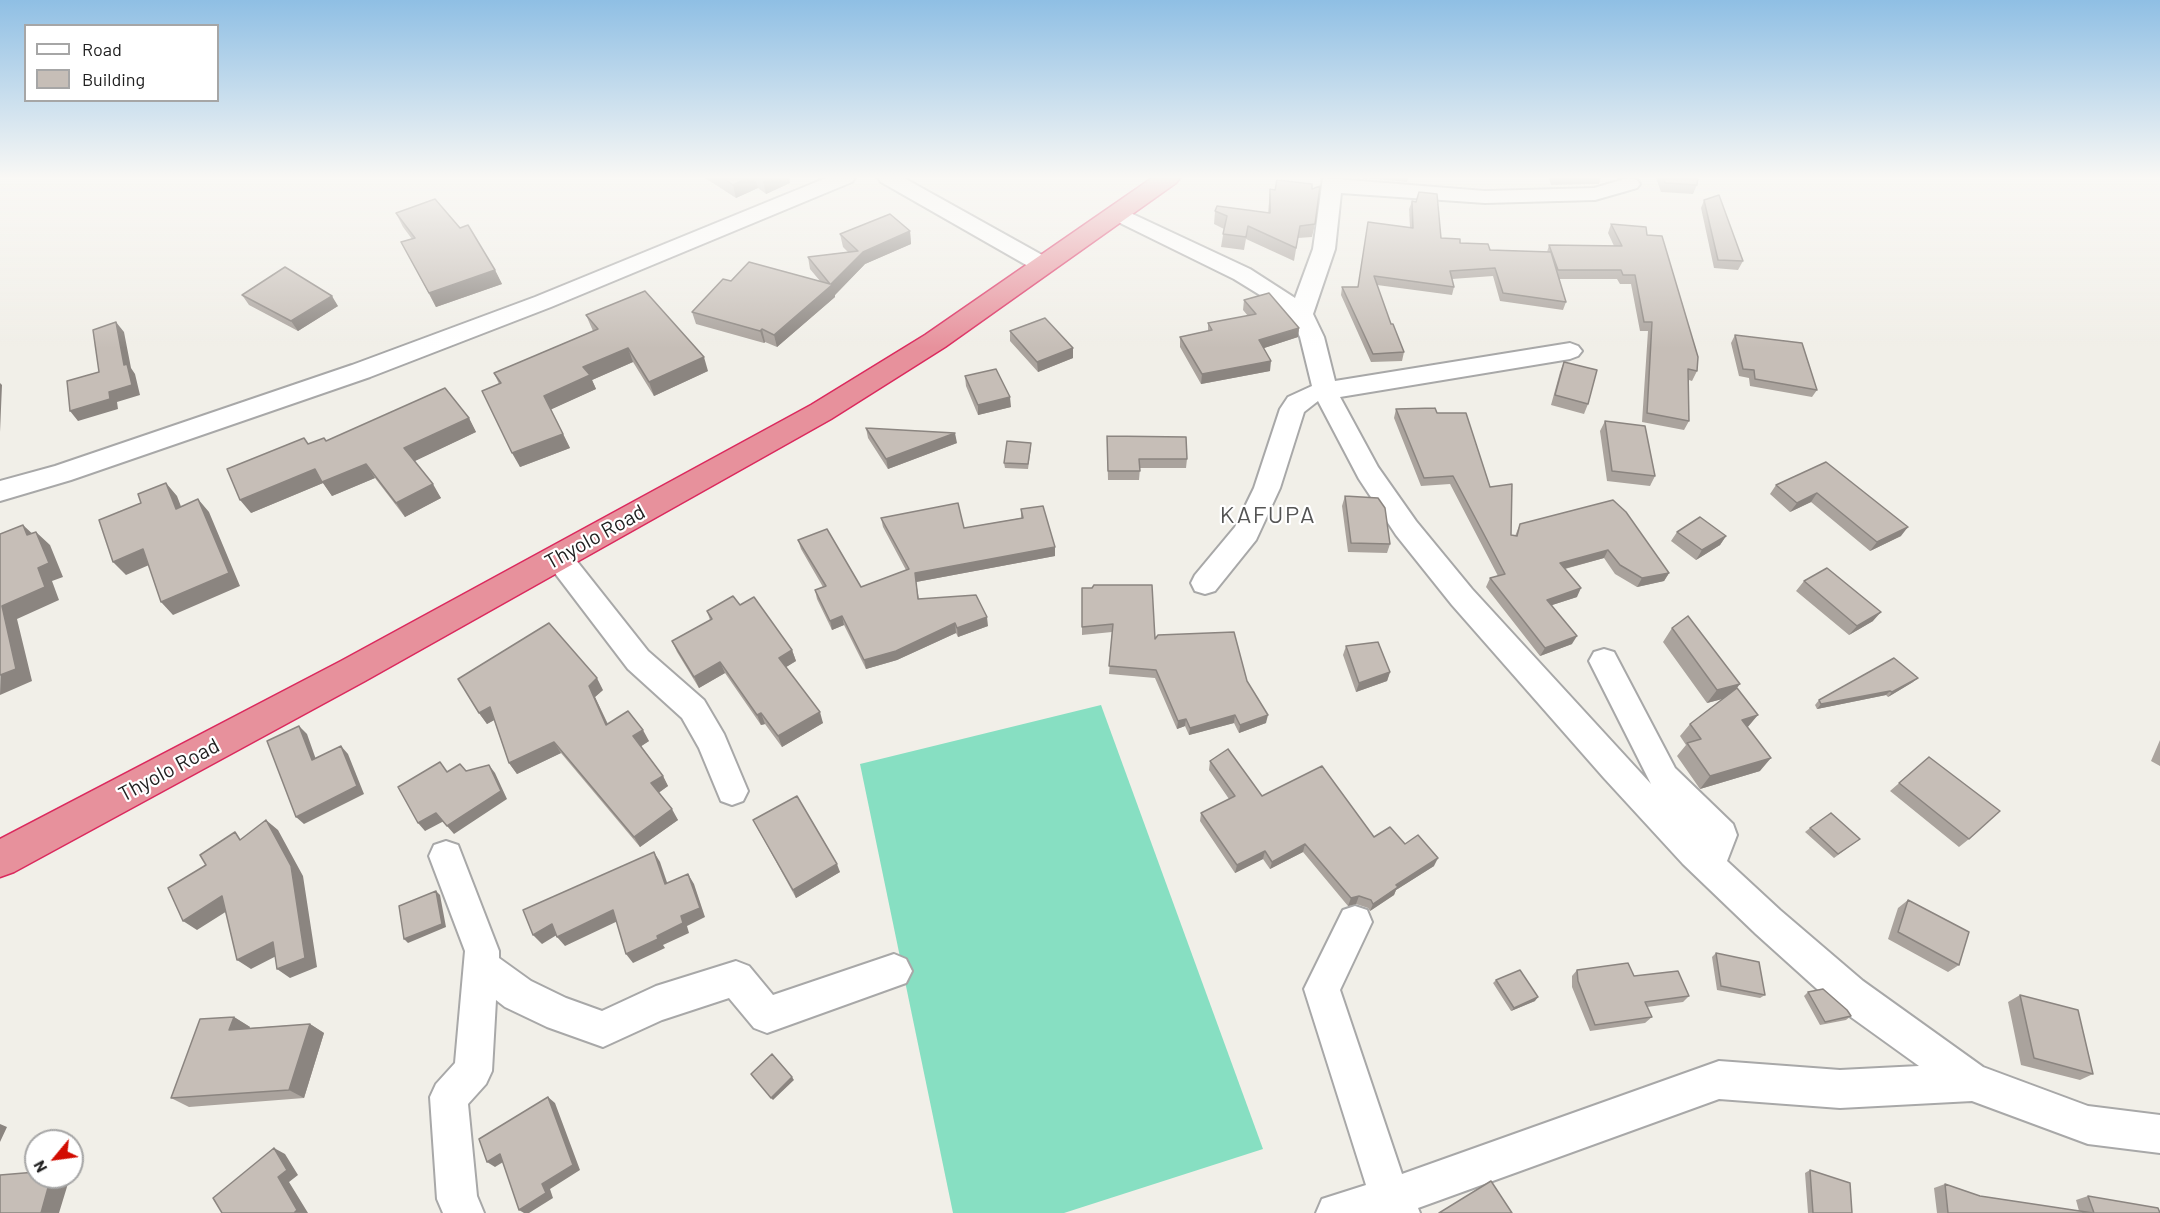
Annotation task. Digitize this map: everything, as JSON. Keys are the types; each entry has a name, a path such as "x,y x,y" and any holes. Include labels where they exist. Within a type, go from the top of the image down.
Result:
{"highway":[{"name":"Thyolo Road","path":"0,859 353,671 821,412 935,341 1087,235"}],"street":[{"path":"0,491 62,473 361,371 543,302 707,235"},
{"path":"990,235 1043,264"},
{"path":"1160,235 1242,274 1281,298 1301,314 1312,337 1325,391 1368,472 1406,528 1462,597 1615,768 1708,866 1850,994 1972,1082 2088,1125 2160,1134"},
{"path":"1301,314 1324,249 1326,235"},
{"path":"1205,583 1246,534 1268,488 1292,410 1297,403 1308,396 1325,391 1570,351"},
{"path":"558,557 638,660 693,709 713,743 732,791"},
{"path":"1604,661 1664,778 1721,835 1708,866"},
{"path":"446,856 482,951 473,1071 449,1097 457,1199 464,1213"},
{"path":"1355,922 1322,989 1395,1206"},
{"path":"480,966 518,994 560,1014 603,1029 656,1004 736,978 767,1015 894,971"},
{"path":"1336,1213 1395,1206 1719,1080 1840,1089 1972,1082"}],"green space":[{"path":"1101,705 1263,1149 1064,1213 953,1213 860,764"}],"building":[{"path":"412,235 474,235 495,270 429,293 401,242 415,238"},
{"path":"841,235 902,235 863,252 831,284 833,284 774,335 762,329 760,331 692,312 723,279 731,281 749,262 830,284 808,257 858,251"},
{"path":"1267,235 1298,235 1296,248"},
{"path":"1366,235 1441,235 1441,238 1460,239 1460,243 1488,244 1490,250 1551,252 1566,302 1503,293 1495,268 1450,271 1454,287 1374,276 1391,324 1393,324 1404,352 1373,354 1342,287 1358,287"},
{"path":"1616,235 1662,236 1698,357 1697,371 1688,369 1689,421 1647,413 1652,322 1644,322 1635,275 1623,275 1621,270 1558,270 1549,245 1622,246"},
{"path":"1712,235 1733,235 1743,261 1718,260"},
{"path":"285,267 332,296 291,321 242,295"},
{"path":"645,291 704,357 649,382 628,348 583,367 590,375 544,396 563,434 512,453 482,391 501,383 494,373 598,329 586,315"},
{"path":"1269,293 1299,328 1259,340 1271,361 1202,374 1180,337 1212,330 1208,323 1256,314 1244,300"},
{"path":"1045,318 1073,348 1037,362 1010,331"},
{"path":"116,322 124,365 127,364 132,385 109,392 110,399 70,411 67,381 99,372 93,330"},
{"path":"1735,335 1802,343 1817,390 1755,379 1754,370 1743,369"},
{"path":"1564,362 1597,370 1588,404 1555,395"},
{"path":"996,369 1010,397 978,405 965,376"},
{"path":"445,388 469,418 404,448 433,484 396,503 366,464 322,482 315,469 240,500 227,469 304,438 308,444 324,438 326,441"},
{"path":"1435,408 1437,413 1466,413 1490,487 1512,484 1511,535 1517,536 1520,524 1613,500 1626,512 1669,573 1642,578 1620,565 1608,550 1560,563 1581,588 1547,600 1577,636 1545,648 1490,578 1505,574 1453,476 1424,478 1396,409"},
{"path":"1605,421 1645,426 1655,476 1612,471"},
{"path":"866,428 955,433 886,459"},
{"path":"1107,436 1186,437 1187,459 1139,459 1140,471 1108,471"},
{"path":"1007,441 1031,443 1028,464 1004,463"},
{"path":"1826,462 1908,527 1877,542 1817,493 1797,503 1776,485"},
{"path":"166,483 176,509 198,499 229,573 161,602 143,549 113,562 99,520 141,503 138,494"},
{"path":"1345,496 1378,498 1385,508 1390,544 1351,543"},
{"path":"958,503 964,528 1023,518 1021,509 1043,506 1055,547 915,573 918,599 976,595 987,617 957,628 955,623 896,651 864,660 842,616 830,621 815,590 826,586 798,540 827,529 861,587 909,569 881,518"},
{"path":"1700,517 1726,536 1702,550 1677,532"},
{"path":"23,525 27,535 36,532 49,563 38,568 45,587 2,606 16,669 0,675 0,534"},
{"path":"1827,568 1881,612 1857,626 1804,581"},
{"path":"1094,585 1152,585 1155,639 1158,635 1234,632 1247,681 1268,715 1240,725 1235,715 1190,728 1186,719 1178,721 1156,670 1109,666 1113,624 1082,627 1082,588 1092,588"},
{"path":"733,596 740,605 754,597 792,650 779,658 820,712 778,736 761,713 757,715 720,662 694,677 672,641 712,619 707,611"},
{"path":"1688,616 1740,684 1717,690 1672,628"},
{"path":"549,623 597,678 589,686 606,725 628,711 643,730 633,736 663,776 651,783 672,809 634,837 554,742 509,763 490,707 479,713 458,679"},
{"path":"1378,642 1390,672 1359,683 1346,646"},
{"path":"1894,658 1918,678 1892,692 1821,704 1819,700"},
{"path":"1737,688 1758,715 1742,720 1771,758 1710,776 1687,743 1701,739 1690,724"},
{"path":"299,726 312,760 341,746 357,786 296,817 267,741"},
{"path":"1228,749 1262,796 1322,766 1374,837 1390,827 1405,844 1418,835 1438,858 1396,885 1398,887 1373,904 1371,900 1359,896 1351,898 1305,844 1272,862 1265,851 1237,865 1201,813 1235,796 1210,761"},
{"path":"1929,757 2000,811 1969,839 1899,783"},
{"path":"440,762 447,772 460,764 466,771 489,765 501,791 447,826 436,813 418,823 398,787"},
{"path":"797,796 837,864 793,890 753,820"},
{"path":"1831,813 1860,839 1838,854 1810,828"},
{"path":"266,820 291,866 305,958 277,969 273,942 237,960 222,896 183,921 168,888 206,865 200,855 235,832 240,840"},
{"path":"654,852 665,884 688,874 700,908 681,916 683,923 657,936 658,939 626,954 613,910 557,937 552,924 533,935 523,910"},
{"path":"436,891 442,924 404,939 399,906"},
{"path":"1908,900 1969,932 1959,965 1898,932"},
{"path":"1716,953 1759,962 1765,995 1721,986"},
{"path":"1628,963 1634,976 1678,971 1689,996 1645,1002 1652,1017 1595,1025 1578,981 1577,970"},
{"path":"1520,970 1538,997 1514,1008 1496,980"},
{"path":"1823,989 1851,1016 1825,1022 1808,992"},
{"path":"2020,995 2078,1010 2093,1074 2034,1058"},
{"path":"234,1017 229,1030 310,1024 289,1090 171,1098 200,1019"},
{"path":"772,1054 792,1077 771,1098 751,1074"},
{"path":"548,1097 573,1165 542,1184 546,1193 519,1210 500,1154 487,1162 479,1139"},
{"path":"274,1148 287,1170 278,1177 297,1210 294,1213 222,1213 213,1198"},
{"path":"1810,1170 1850,1183 1852,1213 1813,1213"},
{"path":"24,1173 24,1189 48,1189 41,1213 0,1213 0,1175"},
{"path":"1491,1181 1512,1213 1439,1213"},
{"path":"1945,1184 1980,1196 2093,1213 1948,1213"},
{"path":"2088,1196 2158,1208 2160,1213 2094,1213"}],"district":[{"name":"KAFUPA","path":"1268,515"}]}
